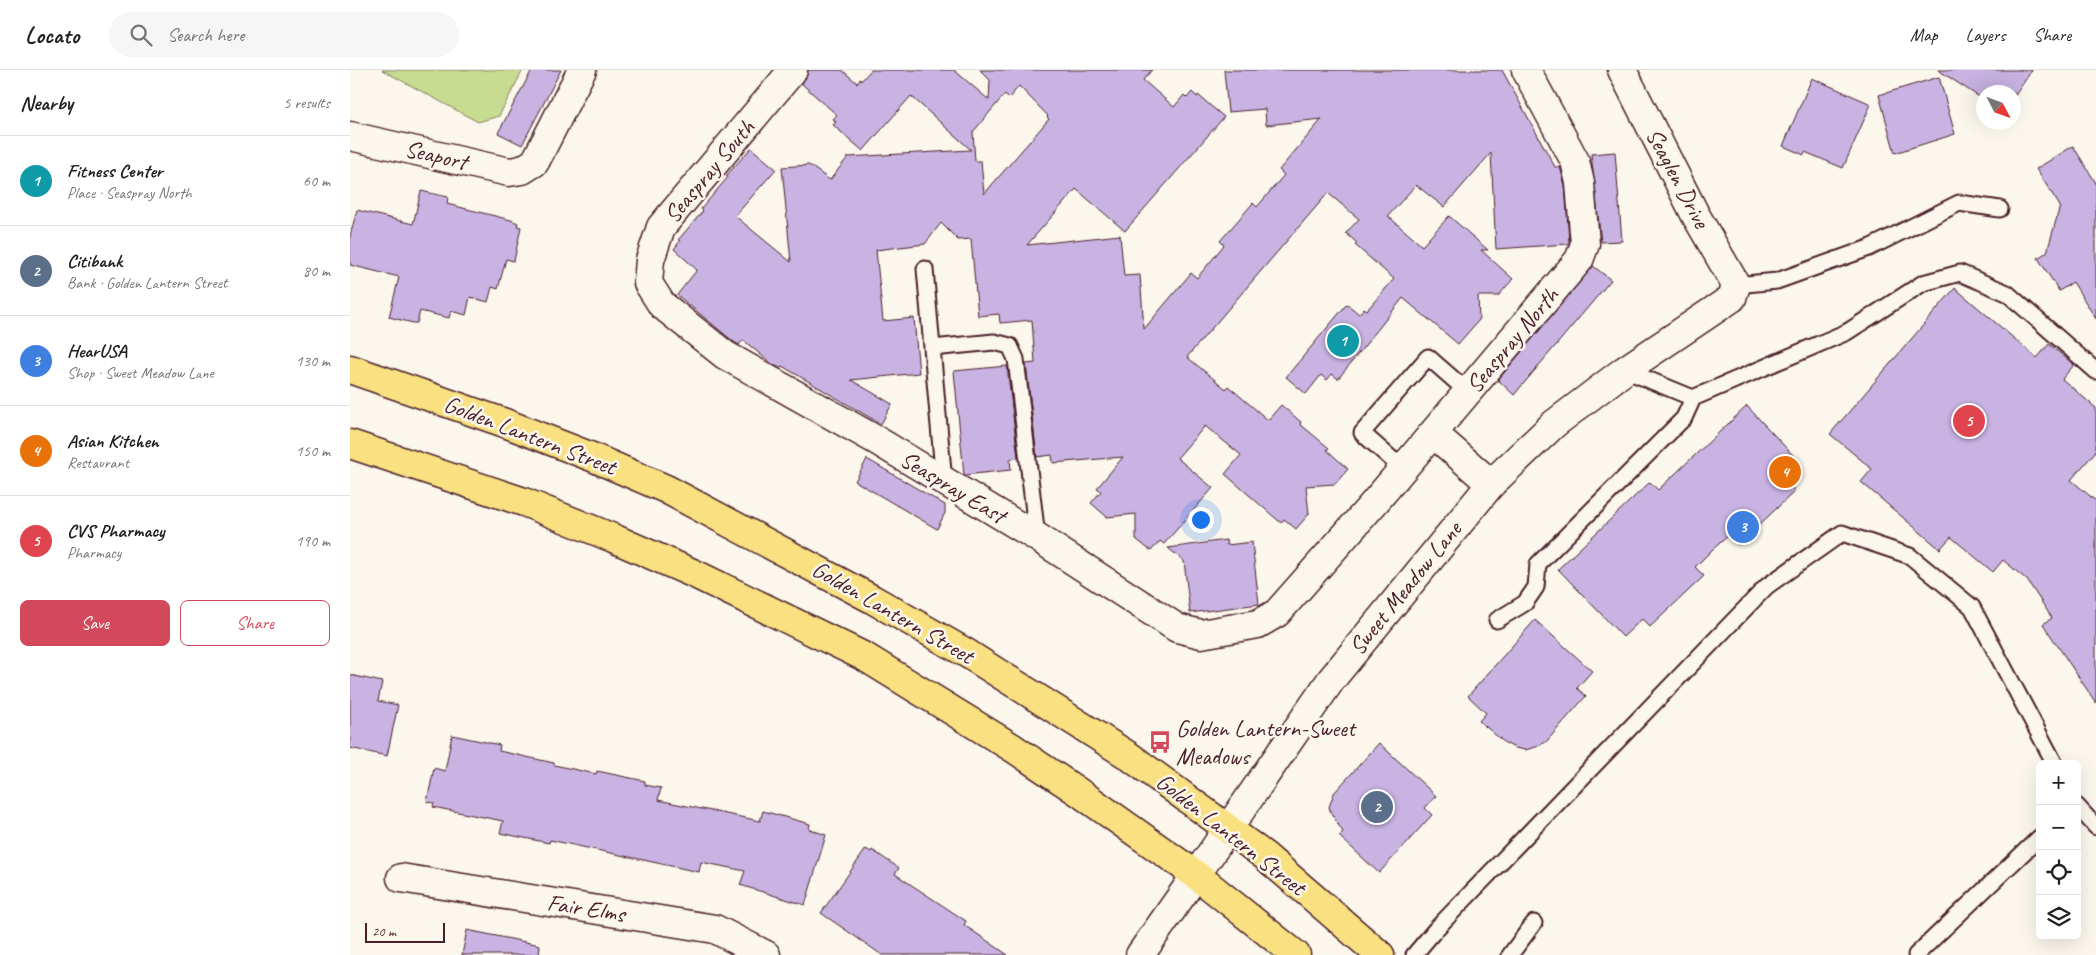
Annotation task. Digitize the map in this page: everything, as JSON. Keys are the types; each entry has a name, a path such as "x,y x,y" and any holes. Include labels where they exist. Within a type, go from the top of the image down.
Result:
{"main road":[{"name":"Golden Lantern Street","path":"350,369 505,423 592,456 666,490 772,544 968,654 1129,756 1228,828 1265,856 1380,955"},
{"path":"350,444 524,502 613,538 697,575 865,658 1013,748 1083,795 1196,875 1296,955"}],"street":[{"name":"Seaport","path":"350,136 509,172 522,170 535,162 582,70"},
{"name":"Seaspray South","path":"648,283 650,260 661,227 793,70"},
{"name":"Seaspray North","path":"1278,612 1580,260 1585,244 1580,183 1575,161 1526,70"},
{"name":"Seaglen Drive","path":"1622,70 1695,214 1736,285"},
{"name":"Seaspray East","path":"648,283 662,306 725,355 876,440 1036,537 1177,628 1201,634 1258,624 1278,612"},
{"name":"Sweet Meadow Lane","path":"1140,955 1341,666 1491,484 1554,424 1624,370 1732,298 1736,285"},
{"path":"1432,434 1491,484"},
{"name":"Fair Elms","path":"401,878 715,929 766,955"}],"lane":[{"path":"1736,285 1777,281 1869,248 1959,203 2000,209"},
{"path":"925,269 944,482"},
{"path":"1497,620 1526,603 1536,587 1538,564 1684,418 1693,398 1847,332 1924,283 1960,273 2007,293 2096,370"},
{"path":"932,348 994,342 1010,346 1016,359 1036,537"},
{"path":"1403,468 1362,433 1428,357 1468,392"},
{"path":"1624,370 1693,398"},
{"path":"1414,955 1443,922 1767,586 1842,532 1910,556 1972,607 2053,760"},
{"path":"2081,810 2096,827"},
{"path":"1916,955 2036,841"},
{"path":"1510,955 1534,923"}],"green space":[{"path":"382,70 523,70 499,116 478,122"}],"building":[{"path":"532,70 561,70 522,145 498,133"},
{"path":"808,70 842,70 857,83 871,70 954,70 989,100 990,80 980,70 1152,70 1143,80 1174,107 1184,95 1187,98 1192,92 1197,97 1198,95 1224,117 1125,231 1076,189 1027,245 1120,235 1124,276 1140,275 1144,329 1191,273 1197,278 1224,245 1220,241 1253,203 1257,207 1284,175 1279,170 1322,119 1266,125 1265,109 1228,112 1224,70 1502,70 1555,167 1560,167 1565,185 1569,242 1568,244 1496,249 1491,153 1444,207 1416,185 1388,216 1422,246 1449,216 1488,250 1481,250 1513,279 1498,296 1478,296 1479,320 1458,344 1403,298 1338,379 1332,374 1327,380 1321,375 1306,394 1286,377 1347,304 1359,314 1364,308 1367,310 1394,279 1355,245 1357,243 1346,233 1359,219 1328,193 1187,357 1226,389 1228,386 1268,420 1281,405 1329,448 1327,450 1348,469 1335,484 1306,486 1309,514 1296,529 1284,519 1281,523 1225,474 1241,455 1205,426 1177,458 1213,488 1164,544 1160,541 1151,551 1136,539 1136,514 1107,517 1091,503 1101,491 1097,488 1123,457 1053,463 1052,455 1037,457 1026,364 1035,363 1032,320 1000,323 999,314 978,316 971,239 958,240 941,223 925,244 876,250 883,321 914,318 919,373 851,380 892,404 881,424 782,366 780,368 772,364 743,340 739,345 734,342 677,295 697,270 674,249 680,241 678,240 703,211 701,209 728,177 726,176 751,148 776,169 735,216 791,262 782,167 809,165 830,180 848,157 971,150 911,96 863,151 833,125 836,122 833,119 837,115 802,84","holes":["1019,86 1049,119 984,194 981,161 975,161 973,132 1005,94 1009,98"]},
{"path":"1938,70 2032,70 2021,86 1976,85 1976,95"},
{"path":"1939,77 1955,134 1895,153 1879,95"},
{"path":"1812,78 1871,104 1843,168 1805,152 1804,155 1783,146"},
{"path":"2073,146 2096,183 2096,319 2073,282 2059,291 2038,258 2047,252 2060,206 2036,169"},
{"path":"1615,152 1622,241 1601,242 1591,154"},
{"path":"421,191 448,197 447,204 511,220 518,223 517,226 521,227 514,261 506,259 498,289 492,287 488,302 470,297 466,315 451,311 449,318 420,311 417,323 413,323 389,317 399,277 350,265 350,236 357,210 413,224"},
{"path":"1593,266 1611,280 1514,395 1498,380"},
{"path":"1955,288 2037,358 2049,344 2074,365 2062,379 2096,408 2096,451 2071,480 2096,501 2096,703 2043,624 2052,618 2027,580 2003,560 1993,572 1951,537 1940,549 1861,482 1872,469 1830,434"},
{"path":"1007,366 1018,458 1010,459 1011,470 964,475 954,371"},
{"path":"1747,406 1802,465 1786,481 1795,491 1738,545 1729,535 1713,549 1695,567 1704,576 1650,627 1642,619 1623,637 1558,569 1650,482 1658,490"},
{"path":"867,459 945,505 945,513 937,529 855,481"},
{"path":"1226,540 1227,545 1252,542 1259,604 1190,613 1184,561 1168,548"},
{"path":"1535,620 1592,671 1577,688 1586,696 1546,742 1525,750 1505,743 1479,721 1486,713 1468,696"},
{"path":"350,675 382,682 378,701 398,705 387,756 350,748"},
{"path":"452,735 500,745 499,751 554,763 554,765 596,774 597,771 645,781 645,785 661,788 658,800 760,821 763,811 810,824 809,829 826,835 805,905 740,885 745,871 701,862 699,872 550,840 549,843 500,833 503,821 433,807 434,803 427,802 434,768 445,771"},
{"path":"1379,743 1436,796 1425,808 1432,815 1379,873 1339,836 1343,832 1329,807 1334,793"},
{"path":"866,849 871,852 872,850 899,868 895,874 966,921 964,925 1008,955 882,955 821,913"},
{"path":"467,930 540,945 539,955 462,955"}],"place":[{"name":"Fitness Center","path":"1343,341"},
{"name":"CVS Pharmacy","path":"1969,421"},
{"name":"Asian Kitchen","path":"1785,472"},
{"name":"HearUSA","path":"1743,527"},
{"name":"Golden Lantern-Sweet Meadows","path":"1160,742"},
{"name":"Citibank","path":"1377,807"}]}
